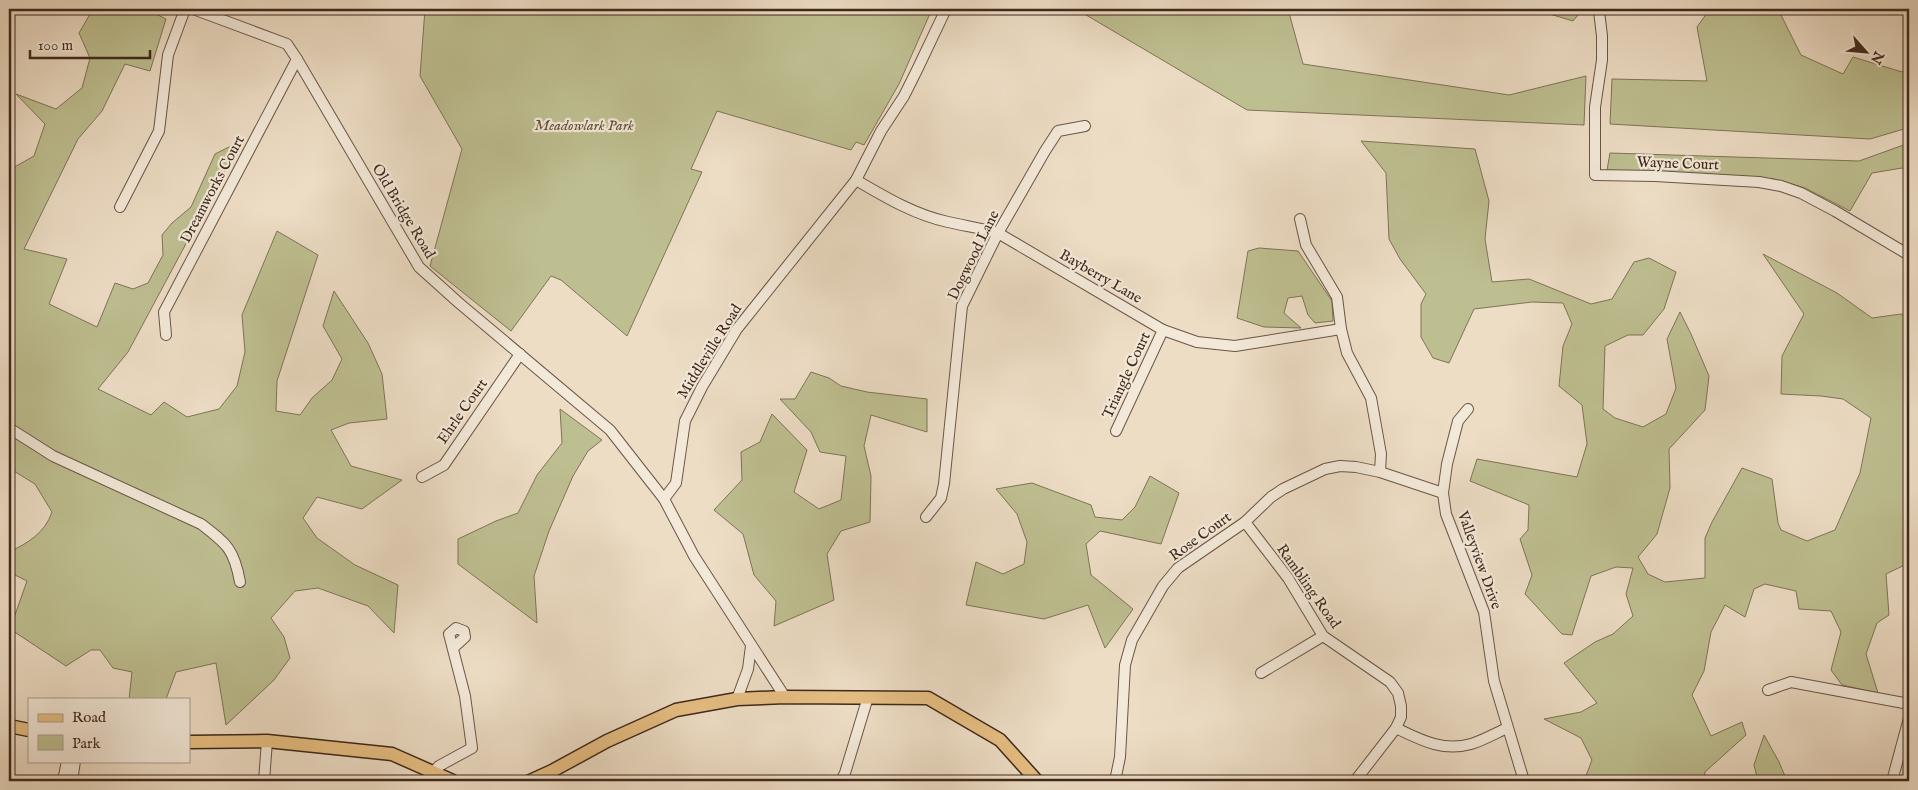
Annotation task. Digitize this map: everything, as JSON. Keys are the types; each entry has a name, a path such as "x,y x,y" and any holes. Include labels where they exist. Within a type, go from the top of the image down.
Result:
{"main road":[{"path":"530,781 552,776 607,741 676,710 737,699 785,697 928,698 1000,740 1035,780"},
{"path":"9,726 28,730"},
{"path":"190,742 267,741 392,754 453,781"}],"street":[{"path":"9,14 12,9"},
{"path":"120,207 159,131 168,55 185,9"},
{"name":"Old Bridge Road","path":"193,9 287,44 419,267 610,430 664,499"},
{"name":"Middleville Road","path":"664,499 676,484 685,421 702,387 738,329 856,180 881,131 904,96 946,9"},
{"name":"Wayne Court","path":"1600,9 1598,12 1602,36 1602,60 1595,107 1595,175 1654,176 1758,182 1781,186 1801,193 1909,255"},
{"name":"Dreamworks Court","path":"166,335 164,312 297,59"},
{"name":"Dogwood Lane","path":"926,517 941,498 944,484 962,306 998,233 1058,131 1085,126"},
{"name":"Bayberry Lane","path":"856,180 914,211 948,222 980,227 998,233 1163,330 1197,342 1235,346 1341,329"},
{"path":"1300,219 1306,245 1337,297 1341,329 1348,353 1371,398 1381,454 1380,472"},
{"name":"Triangle Court","path":"1116,431 1163,330"},
{"name":"Ehrle Court","path":"422,477 444,465 520,354"},
{"name":"Valleyview Drive","path":"1468,409 1458,421 1447,464 1443,493 1446,514 1452,534 1484,612 1494,681 1524,781"},
{"path":"9,428 52,456 201,524 222,540 236,560 240,582"},
{"name":"Rose Court","path":"1115,781 1120,757 1125,665 1132,640 1163,586 1178,568 1245,522 1271,497 1283,489 1326,469 1340,466 1356,467 1380,472 1443,493"},
{"path":"664,499 694,556 785,697"},
{"name":"Rambling Road","path":"1245,522 1288,578 1323,636 1390,682 1398,694 1401,706 1401,718 1396,728"},
{"path":"1261,673 1323,636"},
{"path":"737,699 748,669 751,646"},
{"path":"432,773 439,766 472,748 465,696 453,648"},
{"path":"1768,690 1791,682 1909,704"},
{"path":"840,781 845,773 868,698"},
{"path":"1892,781 1909,718"},
{"path":"1356,781 1396,728 1442,747 1472,744 1507,728"},
{"path":"264,781 267,741"},
{"path":"63,781 67,762"},
{"path":"72,781 75,762"}],"green space":[{"path":"93,9 146,9 166,19 150,71 125,64 102,111 78,139 24,249 67,259 49,304 97,327 115,283 133,289 148,283 163,255 162,235 172,223 191,207 215,154 241,141 128,352 98,389 151,415 164,402 187,417 219,409 237,386 245,352 242,315 277,231 318,255 277,381 276,411 300,415 312,398 332,380 342,359 323,326 334,291 368,343 382,374 387,419 349,423 331,430 351,466 402,480 362,509 317,497 303,518 317,538 355,565 398,585 394,633 368,606 318,588 295,591 271,618 284,637 290,658 274,680 226,725 216,663 176,672 166,698 129,698 132,672 113,668 100,650 91,650 66,666 10,629 27,581 9,572 9,552 23,545 40,532 52,512 35,484 9,468 9,168 11,169 34,156 45,124 16,94 56,109 82,88 90,58 79,33"},
{"name":"Meadowlark Park","path":"425,9 932,9 899,84 864,145 856,142 851,150 717,111 691,169 702,172 627,336 561,280 551,276 511,331 430,266 462,149 420,76"},
{"path":"1076,9 1288,9 1303,64 1509,95 1586,76 1584,125 1247,110"},
{"path":"1533,9 1583,9 1573,21"},
{"path":"1710,9 1778,9 1801,55 1843,74 1853,57 1902,72 1909,67 1909,126 1870,139 1610,124 1612,79 1707,81 1697,27"},
{"path":"1361,141 1475,149 1489,201 1485,239 1492,282 1529,279 1591,304 1612,299 1634,262 1649,258 1676,272 1664,309 1643,335 1628,335 1605,346 1603,409 1615,418 1643,427 1666,414 1676,388 1667,339 1680,312 1709,376 1705,410 1669,449 1670,488 1657,534 1638,557 1648,574 1665,582 1705,578 1705,538 1742,468 1772,479 1778,523 1781,530 1807,541 1835,530 1860,473 1871,418 1843,399 1781,394 1782,356 1804,314 1763,254 1837,293 1872,318 1901,314 1909,318 1909,563 1886,574 1889,615 1877,623 1866,654 1878,693 1842,685 1831,670 1841,632 1831,611 1799,609 1796,591 1765,584 1754,589 1745,617 1725,605 1711,632 1704,671 1692,695 1711,736 1742,722 1746,735 1705,772 1703,781 1584,781 1592,760 1581,738 1544,719 1581,712 1597,703 1564,663 1595,642 1613,634 1633,616 1626,594 1633,568 1616,567 1591,576 1572,635 1562,634 1525,594 1532,575 1520,539 1528,530 1529,505 1470,481 1477,459 1577,477 1587,444 1582,405 1559,386 1563,346 1572,324 1563,303 1532,302 1474,309 1449,363 1433,358 1421,337 1421,304 1426,294 1400,259 1389,239 1386,173"},
{"path":"1909,143 1909,175 1902,168 1872,173 1850,211 1805,188 1774,179 1607,170 1610,153 1859,161"},
{"path":"1259,248 1298,251 1332,301 1333,321 1315,323 1308,315 1302,296 1288,298 1284,313 1301,328 1264,327 1237,318 1248,251"},
{"path":"811,372 829,378 841,386 867,392 927,399 927,432 871,415 864,446 871,476 870,522 841,531 827,554 834,600 774,626 776,601 754,575 743,534 714,510 742,480 741,452 760,442 772,414 807,450 794,492 819,509 841,500 846,456 820,452 811,432 780,399 795,399"},
{"path":"560,409 602,440 588,451 573,476 549,531 534,576 537,623 458,564 458,539 518,513 537,475 562,443"},
{"path":"1150,476 1179,493 1161,544 1100,531 1086,544 1091,575 1133,609 1105,648 1088,605 1044,619 966,605 976,562 1003,574 1024,564 1027,542 1017,514 996,489 1032,483 1091,505 1095,517 1122,520 1135,507"},
{"path":"1764,735 1787,781 1758,781 1754,765"}]}
